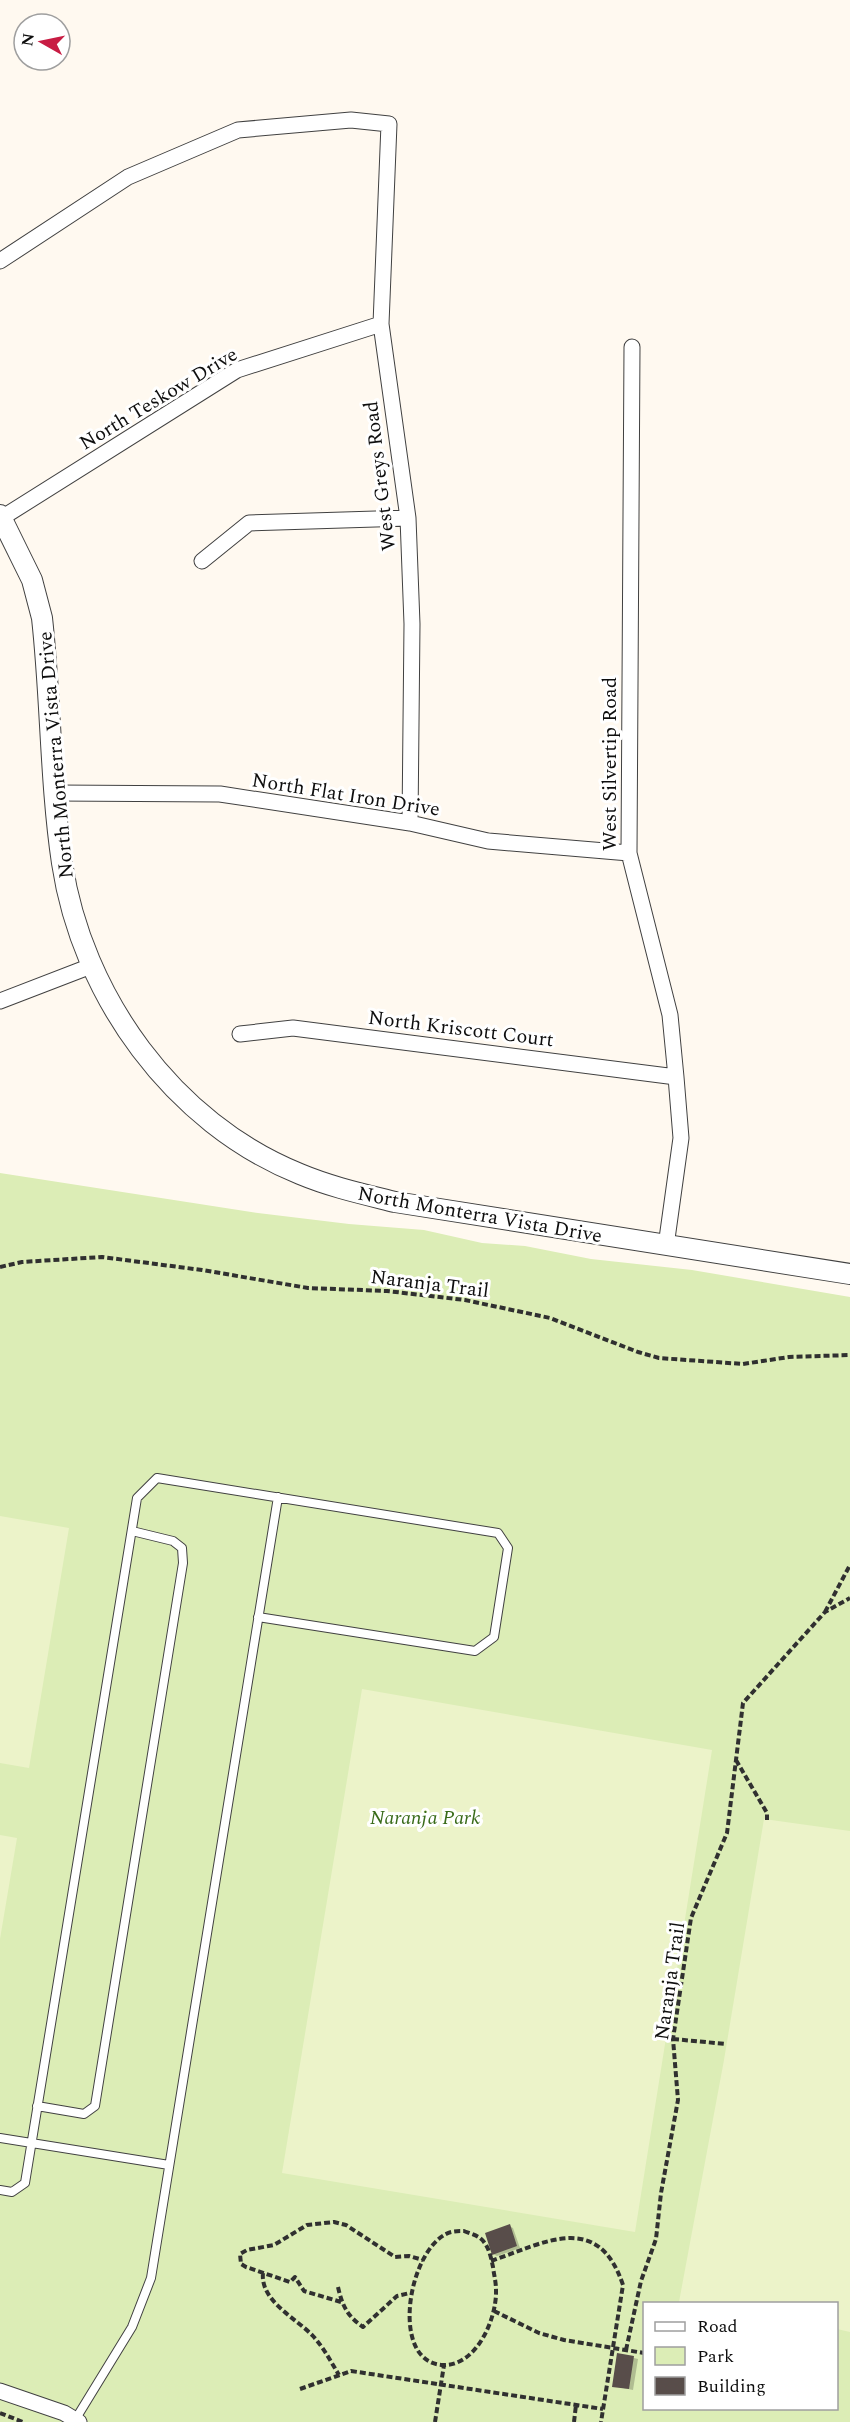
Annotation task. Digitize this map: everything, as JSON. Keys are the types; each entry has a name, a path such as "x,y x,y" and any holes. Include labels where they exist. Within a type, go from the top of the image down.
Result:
{"street":[{"name":"West Greys Road","path":"0,261 128,177 238,130 351,120 389,124 381,324 408,518 412,624 410,823"},
{"name":"North Teskow Drive","path":"1,517 237,370 381,324"},
{"name":"West Silvertip Road","path":"632,348 629,853 670,1015 676,1077 681,1138 666,1246"},
{"name":"North Monterra Vista Drive","path":"1,517 32,580 42,618 62,863 72,909 91,966 114,1008 150,1060 176,1090 212,1121 249,1148 298,1173 341,1190 395,1202 850,1274"},
{"path":"202,561 249,523 408,518"},
{"name":"North Flat Iron Drive","path":"55,793 220,794 410,823 488,841 629,853"},
{"path":"0,1001 91,966"},
{"name":"North Kriscott Court","path":"240,1034 293,1028 676,1077"},
{"path":"0,2391 64,2414 77,2421"}],"lane":[{"path":"0,2190 12,2192 25,2183 137,1498 157,1478 498,1533 508,1548 494,1637 475,1651 258,1617"},
{"path":"77,2421 132,2326 151,2278 278,1497"},
{"path":"38,2106 84,2114 95,2106 97,2094 183,1563 182,1548 173,1541 132,1531"},
{"path":"0,2138 169,2165"}],"path":[{"name":"Naranja Trail","path":"0,1267 22,1262 102,1257 202,1270 308,1288 387,1291 465,1300 550,1318 659,1358 743,1364 789,1357 850,1355"},
{"name":"Naranja Trail","path":"626,2350 641,2282 656,2239 661,2193 678,2100 673,2038 691,1918 727,1833 743,1703 825,1612 850,1566"},
{"name":"Naranja Trail","path":"825,1612 850,1598"},
{"path":"736,1760 767,1813 767,1820"},
{"path":"673,2038 726,2044"},
{"path":"341,2301 304,2291 296,2277 290,2282 241,2264 240,2254 247,2250 274,2245 307,2225 334,2222 346,2225 395,2257 409,2256 423,2260"},
{"path":"464,2231 481,2239 492,2260 496,2289 494,2311 483,2337 466,2357 458,2362 444,2365 423,2358 415,2347 411,2332 411,2293 414,2277 432,2247 446,2234 464,2231"},
{"path":"492,2260 559,2238 583,2239 593,2242 608,2252 623,2285 601,2422"},
{"path":"263,2273 264,2288 270,2297 314,2336 339,2375"},
{"path":"338,2287 341,2301 348,2314 363,2327 397,2296 411,2293"},
{"path":"494,2311 539,2333 564,2340 643,2353"},
{"path":"435,2422 444,2365"},
{"path":"300,2389 351,2371 603,2409"},
{"path":"574,2422 576,2405"},
{"path":"0,2413 23,2422"}],"green space":[{"name":"Naranja Park","path":"0,1173 258,1213 424,1230 482,1243 525,1246 591,1259 692,1270 850,1297 850,2422 0,2422"},
{"path":"0,1516 69,1528 29,1768 0,1763"},
{"path":"362,1689 712,1750 635,2232 282,2173"},
{"path":"764,1819 850,1831 850,2332 838,2329 838,2302 679,2302 724,2060"},
{"path":"0,1835 17,1838 0,1939"}],"building":[{"path":"510,2224 517,2246 492,2255 485,2233"},
{"path":"617,2353 634,2356 629,2389 612,2387"}]}
